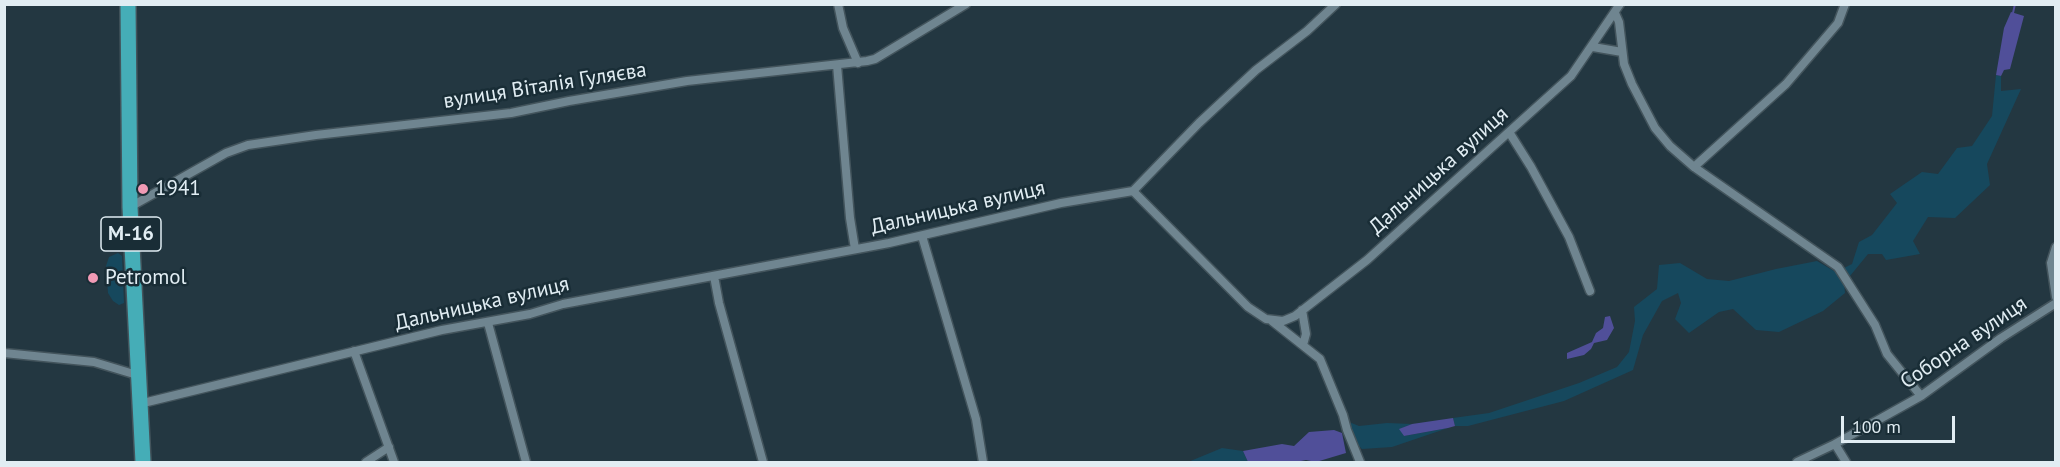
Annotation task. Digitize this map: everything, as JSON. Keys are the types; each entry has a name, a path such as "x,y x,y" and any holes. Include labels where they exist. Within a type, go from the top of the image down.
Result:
{"highway":[{"name":"М-16","path":"128,4 130,207 143,462"}],"street":[{"path":"838,4 843,28 858,63"},
{"name":"вулиця Віталія Гуляєва","path":"130,207 226,153 248,145 511,113 687,81 858,63 875,58 966,4"},
{"path":"1336,4 1307,31 1256,70 1199,123 1133,192 1248,307 1272,321 1316,355 1323,364 1360,462"},
{"name":"Дальницька вулиця","path":"1272,321 1287,319 1302,310 1367,260 1571,76 1620,4"},
{"path":"1694,167 1786,84 1838,23 1845,4"},
{"path":"1615,13 1621,35 1622,52 1632,84 1655,128 1670,146 1694,167 1832,261 1841,270 1875,325 1887,354 1922,396"},
{"path":"1593,46 1622,52"},
{"path":"837,65 850,218 855,249"},
{"path":"1509,132 1569,237 1590,291"},
{"name":"Дальницька вулиця","path":"139,404 442,330 530,314 563,303 922,236 1069,201 1133,192"},
{"path":"922,236 976,419 983,462"},
{"path":"2055,247 2051,263 2055,297"},
{"path":"714,276 719,303 763,462"},
{"name":"Соборна вулиця","path":"1797,462 1835,444 1922,396 2001,338 2055,303"},
{"path":"1302,310 1306,334 1303,345"},
{"path":"488,323 526,462"},
{"path":"354,351 394,462"},
{"path":"4,353 94,362 137,375"},
{"path":"1835,444 1846,462"},
{"path":"366,462 389,447"}],"shaded area":[{"path":"2011,12 2024,16 2010,69 2004,70 2001,76 1996,75 2004,28"},
{"path":"1996,75 2001,76 2001,91 2021,89 1987,164 1990,185 1955,218 1928,217 1913,241 1920,254 1886,260 1882,254 1868,254 1850,276 1844,268 1852,264 1859,242 1872,235 1897,203 1890,194 1922,172 1938,174 1957,148 1972,146 1992,116"},
{"path":"118,253 122,256 124,303 119,305 108,293 106,266 109,257"},
{"path":"1817,261 1839,274 1844,282 1845,293 1823,311 1779,332 1756,330 1733,309 1719,312 1689,333 1675,319 1681,303 1678,293 1662,301 1643,335 1633,370 1564,401 1468,426 1455,426 1453,418 1489,413 1579,383 1617,367 1629,352 1635,321 1634,307 1657,289 1659,265 1680,263 1707,279 1729,281"},
{"path":"1610,316 1614,328 1607,340 1594,343 1584,355 1567,359 1567,353 1592,342 1596,333 1603,328 1605,317"},
{"path":"1453,418 1455,426 1448,428 1404,436 1399,429 1412,424"},
{"path":"1349,422 1359,426 1387,423 1412,424 1400,429 1404,436 1448,428 1392,447 1362,449 1355,442"},
{"path":"1334,430 1342,433 1346,453 1316,462 1306,460 1248,462 1243,451 1282,444 1294,446 1309,432"},
{"path":"1222,448 1243,451 1248,462 1188,462"}],"waterway":[{"path":"2013,13 2015,4"}],"place":[{"name":"1941","path":"143,189"},
{"name":"Petromol","path":"93,278"}]}
